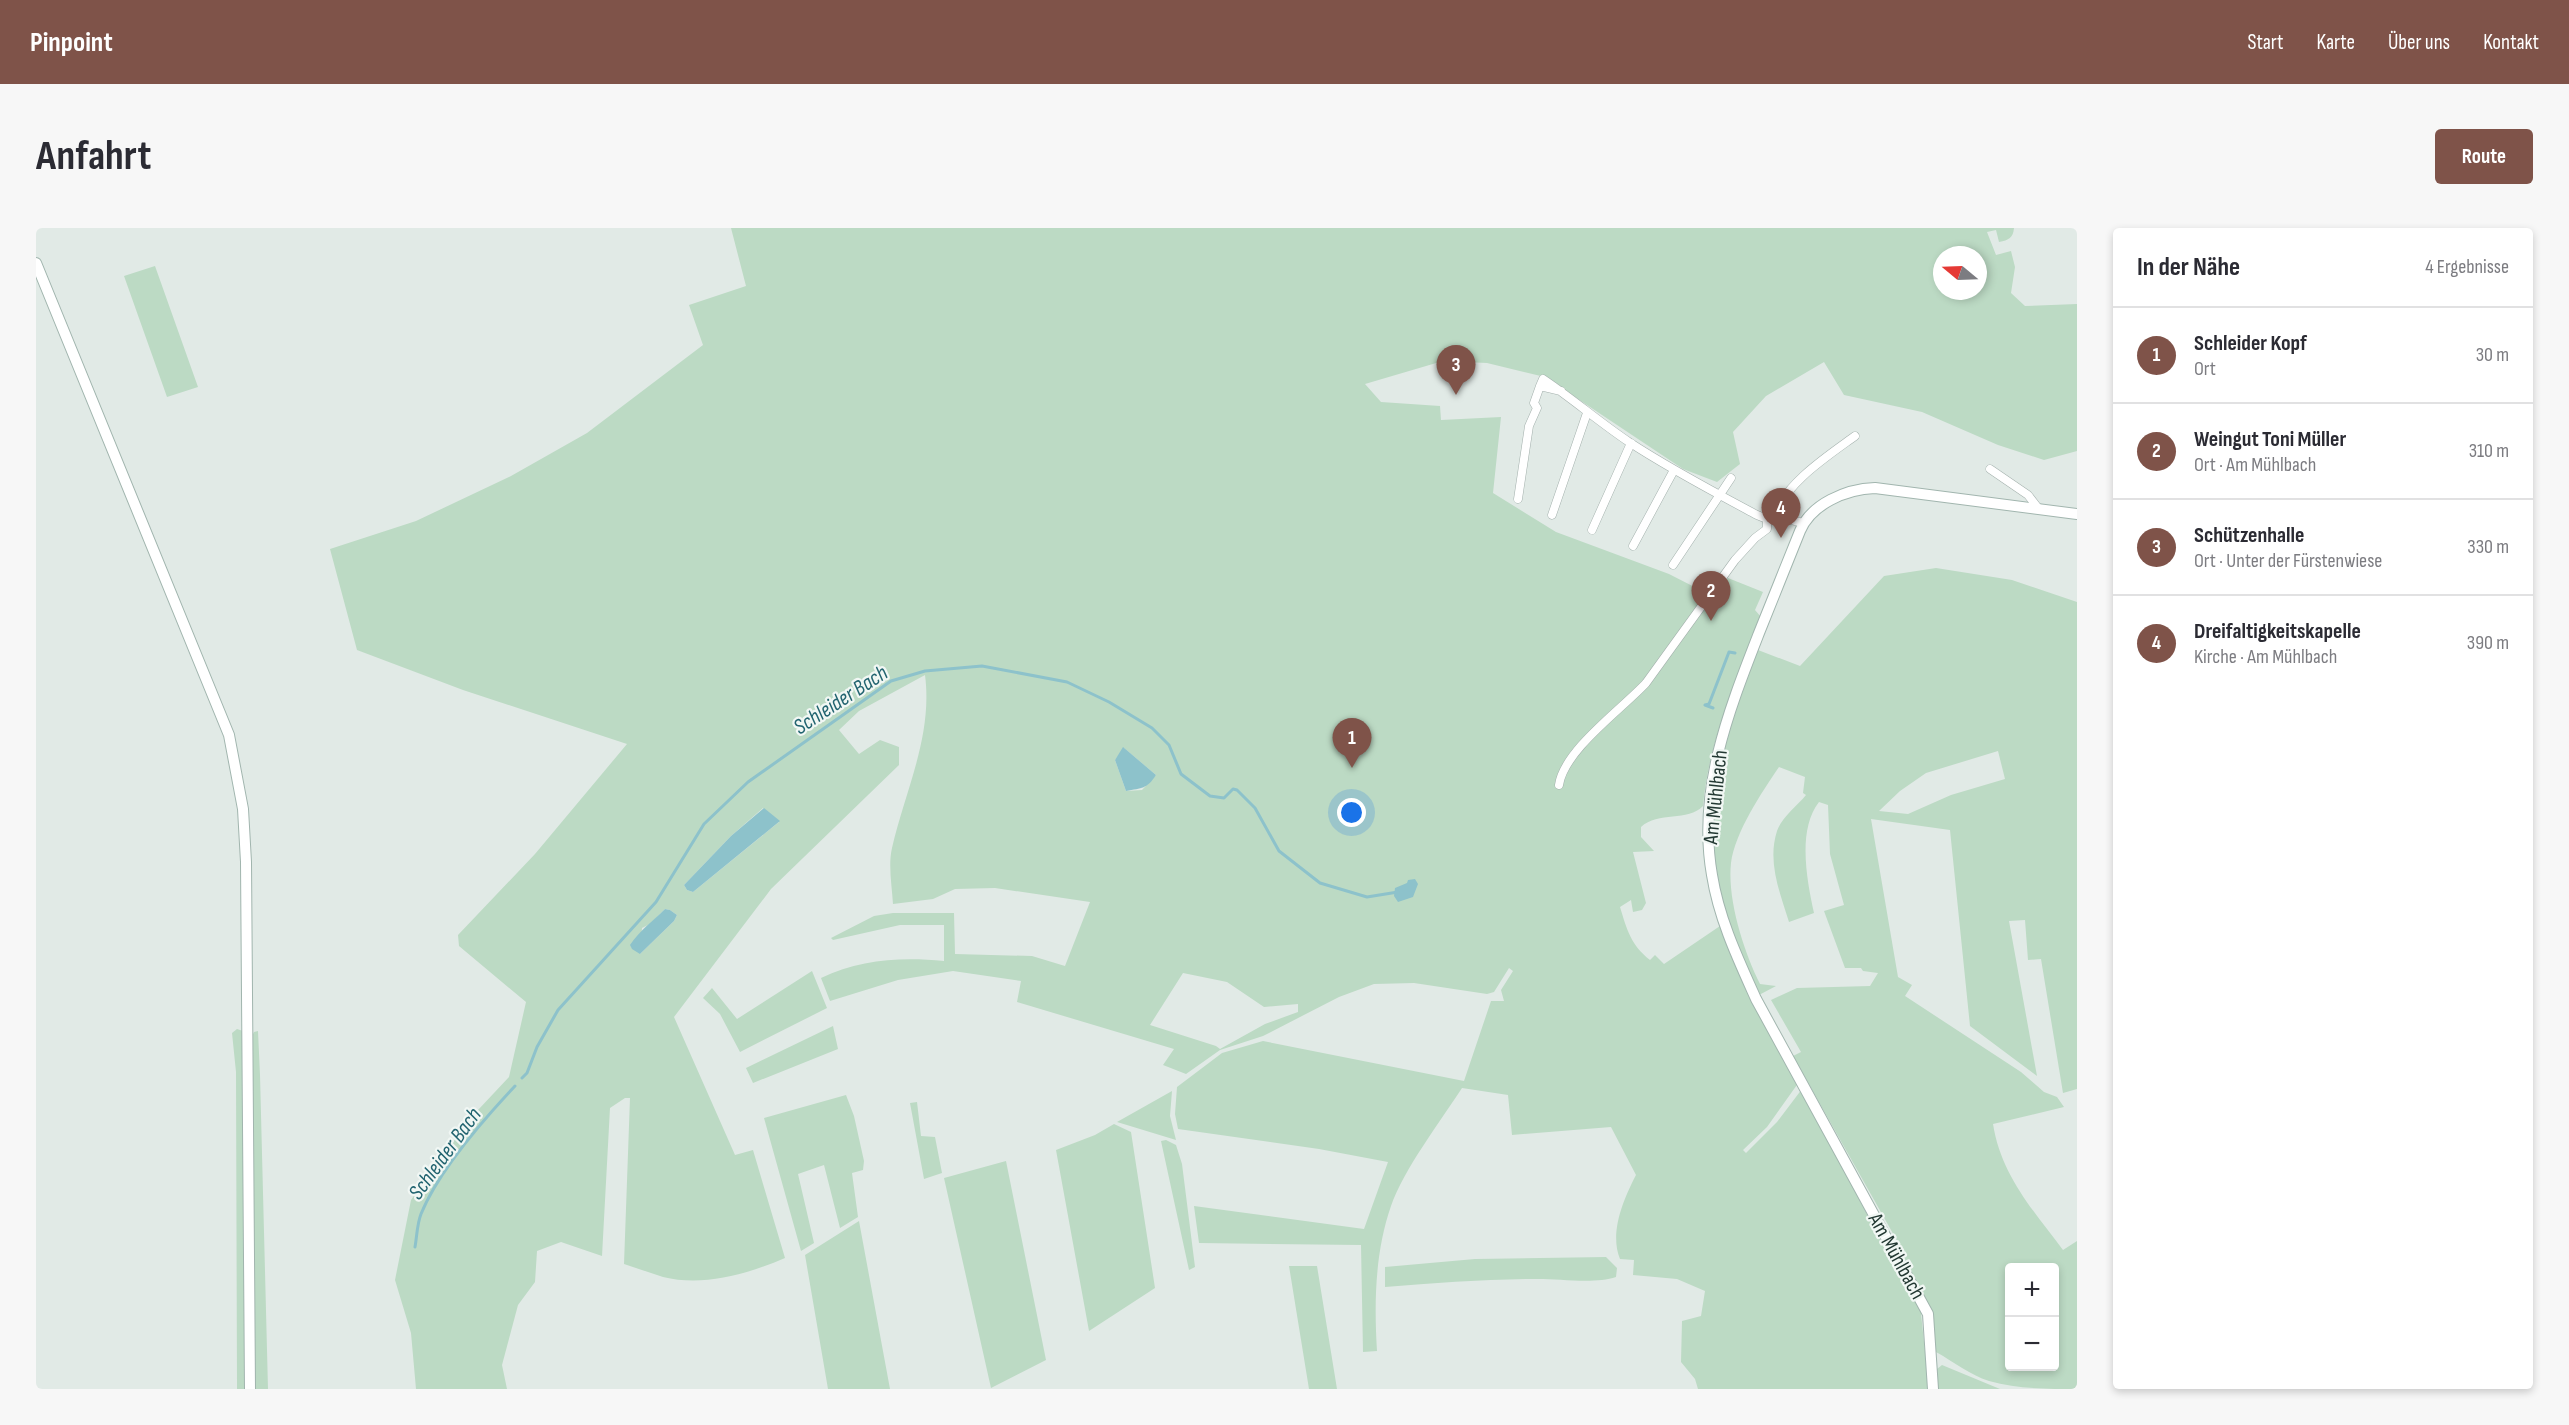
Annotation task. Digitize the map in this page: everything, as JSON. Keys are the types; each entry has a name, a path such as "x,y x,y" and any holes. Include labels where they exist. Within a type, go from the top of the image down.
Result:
{"street":[{"path":"36,263 218,705 234,756 243,809 246,862 250,1389"},
{"path":"1518,499 1529,426 1537,408 1534,403 1543,379 1630,443 1719,495 1771,517 1803,523"},
{"path":"1552,515 1587,413"},
{"path":"1558,785 1577,751 1595,730 1629,702 1646,683 1735,560 1755,538 1767,529 1771,517 1787,495 1801,480 1855,436"},
{"path":"1592,530 1630,443"},
{"path":"1990,469 2028,495 2038,508"},
{"path":"1633,546 1674,470"},
{"path":"1673,565 1731,478"},
{"name":"Am Mühlbach","path":"1934,1389 1928,1314 1756,999 1732,946 1711,873 1709,814 1720,741 1734,697 1803,523 1813,512 1846,493 1866,488 1890,489 2077,514"}],"green space":[{"path":"731,228 2014,228 2010,238 1999,242 1996,230 1987,232 1996,255 2011,251 2015,267 2011,293 2025,306 2077,304 2077,451 2044,460 1998,445 1922,412 1844,395 1824,362 1766,396 1733,432 1740,464 1717,482 1683,469 1545,377 1487,363 1443,361 1365,384 1381,402 1440,406 1441,420 1501,417 1493,493 1556,532 1669,574 1712,596 1728,578 1763,592 1755,610 1761,617 1734,686 1711,757 1703,806 1689,814 1656,819 1641,827 1641,837 1654,851 1633,852 1646,903 1642,910 1633,912 1631,900 1620,907 1638,949 1650,960 1655,955 1664,964 1720,926 1737,968 1799,1082 1767,1127 1743,1150 1746,1153 1777,1122 1802,1089 1886,1251 1900,1246 1793,1056 1801,1052 1771,1000 1797,988 1870,986 1878,973 1863,971 1861,968 1845,968 1824,911 1844,905 1830,854 1828,805 1819,802 1812,813 1806,841 1807,871 1814,913 1789,922 1776,877 1774,843 1782,821 1806,795 1803,793 1805,777 1779,767 1743,826 1731,863 1730,878 1734,909 1748,957 1760,984 1776,986 1759,995 1730,929 1715,879 1716,798 1719,773 1732,724 1758,650 1800,666 1884,576 1936,568 2012,580 2077,602 2077,1089 2063,1093 2041,959 2028,960 2025,920 2009,921 2037,1076 1970,1026 1950,830 1871,819 1898,977 1912,985 1905,996 2021,1072 2044,1092 2057,1097 2064,1107 1993,1124 2003,1160 2030,1206 2063,1250 2077,1241 2077,1389 2011,1386 1975,1375 1936,1352 1932,1312 1921,1314 1929,1389 1698,1389 1695,1379 1681,1362 1682,1321 1701,1316 1705,1291 1677,1279 1633,1275 1634,1260 1620,1259 1616,1238 1619,1216 1636,1175 1611,1127 1512,1135 1508,1095 1462,1088 1413,1161 1391,1206 1382,1241 1377,1278 1377,1351 1363,1352 1361,1245 1199,1243 1194,1206 1364,1229 1388,1162 1319,1149 1178,1129 1175,1114 1177,1087 1222,1053 1263,1041 1464,1081 1491,1001 1504,1001 1501,990 1513,971 1509,968 1494,992 1487,994 1414,983 1374,984 1339,997 1263,1036 1220,1050 1186,1074 1163,1065 1174,1049 1017,1002 1021,981 953,971 898,980 830,1001 821,978 836,972 881,961 913,959 944,961 944,925 900,925 833,940 831,938 874,916 893,913 954,913 955,954 1032,956 1065,966 1090,902 995,888 955,889 933,899 893,904 891,855 922,742 926,698 925,675 859,711 839,730 859,754 880,740 899,747 899,765 771,889 674,1017 735,1155 753,1150 785,1258 741,1274 709,1280 678,1280 624,1264 630,1098 625,1098 610,1108 602,1256 561,1242 537,1251 535,1282 518,1305 502,1365 507,1389 416,1389 411,1333 395,1280 411,1200 478,1110 509,1077 526,1002 459,946 458,935 535,854 627,744 463,690 357,650 330,549 416,521 511,476 587,433 703,345 689,305 746,286","holes":["1124,748 1156,775 1142,790 1126,791 1115,760","1998,751 2005,779 1951,795 1908,814 1879,811 1900,791 1926,773","763,808 779,822 693,892 687,890 684,885 731,836","665,909 677,915 674,921 640,954 642,928 650,924","1183,973 1227,982 1264,1007 1298,1004 1298,1012 1265,1024 1220,1049 1150,1025"]},
{"path":"155,266 198,387 167,397 124,276"},
{"path":"812,971 827,1008 740,1052 720,1014 703,998 712,988 737,1019"},
{"path":"833,1026 838,1049 753,1083 746,1068"},
{"path":"237,1029 243,1031 246,1389 237,1389 236,1072 232,1033"},
{"path":"258,1031 268,1389 255,1389 252,1036"},
{"path":"1172,1091 1170,1116 1176,1140 1117,1122"},
{"path":"846,1095 854,1116 864,1161 863,1170 852,1173 858,1217 840,1228 824,1165 798,1174 814,1243 801,1251 764,1118"},
{"path":"917,1102 921,1136 935,1137 942,1173 924,1179 910,1103"},
{"path":"1114,1124 1131,1132 1155,1288 1089,1331 1056,1150 1095,1135"},
{"path":"1166,1140 1176,1145 1182,1164 1195,1267 1189,1270 1161,1141"},
{"path":"1006,1161 1046,1360 991,1388 944,1178"},
{"path":"859,1221 890,1389 828,1389 805,1255"},
{"path":"1606,1257 1617,1268 1616,1277 1589,1281 1500,1280 1385,1287 1385,1267 1475,1259"},
{"path":"1289,1266 1317,1266 1337,1389 1309,1389"},
{"path":"1942,1365 2000,1389 1938,1389 1937,1369"}],"water":[{"path":"1123,747 1156,775 1147,785 1126,791 1115,760"},
{"path":"764,808 780,821 693,892 687,890 684,885 731,836"},
{"path":"1415,879 1418,884 1413,897 1398,902 1394,896 1395,888 1407,883 1408,880"},
{"path":"665,909 677,915 674,921 640,954 632,949 630,945 642,930"}],"waterway":[{"name":"Schleider Bach","path":"1713,708 1705,705 1709,704 1729,652 1735,653"},
{"name":"Schleider Bach","path":"522,1078 527,1073 537,1047 558,1010 656,902 704,824 748,782 891,681 925,671 982,666 1067,682 1109,702 1152,728 1169,745 1181,774 1210,796 1224,798 1233,789 1237,790 1255,808 1279,851 1320,883 1367,897 1398,892"},
{"name":"Schleider Bach","path":"415,1247 421,1214 438,1181 476,1130 515,1086"}],"place":[{"name":"Schützenhalle","path":"1456,395"},
{"name":"Dreifaltigkeitskapelle","path":"1781,538"},
{"name":"Weingut Toni Müller","path":"1711,621"},
{"name":"Schleider Kopf","path":"1352,768"}]}
